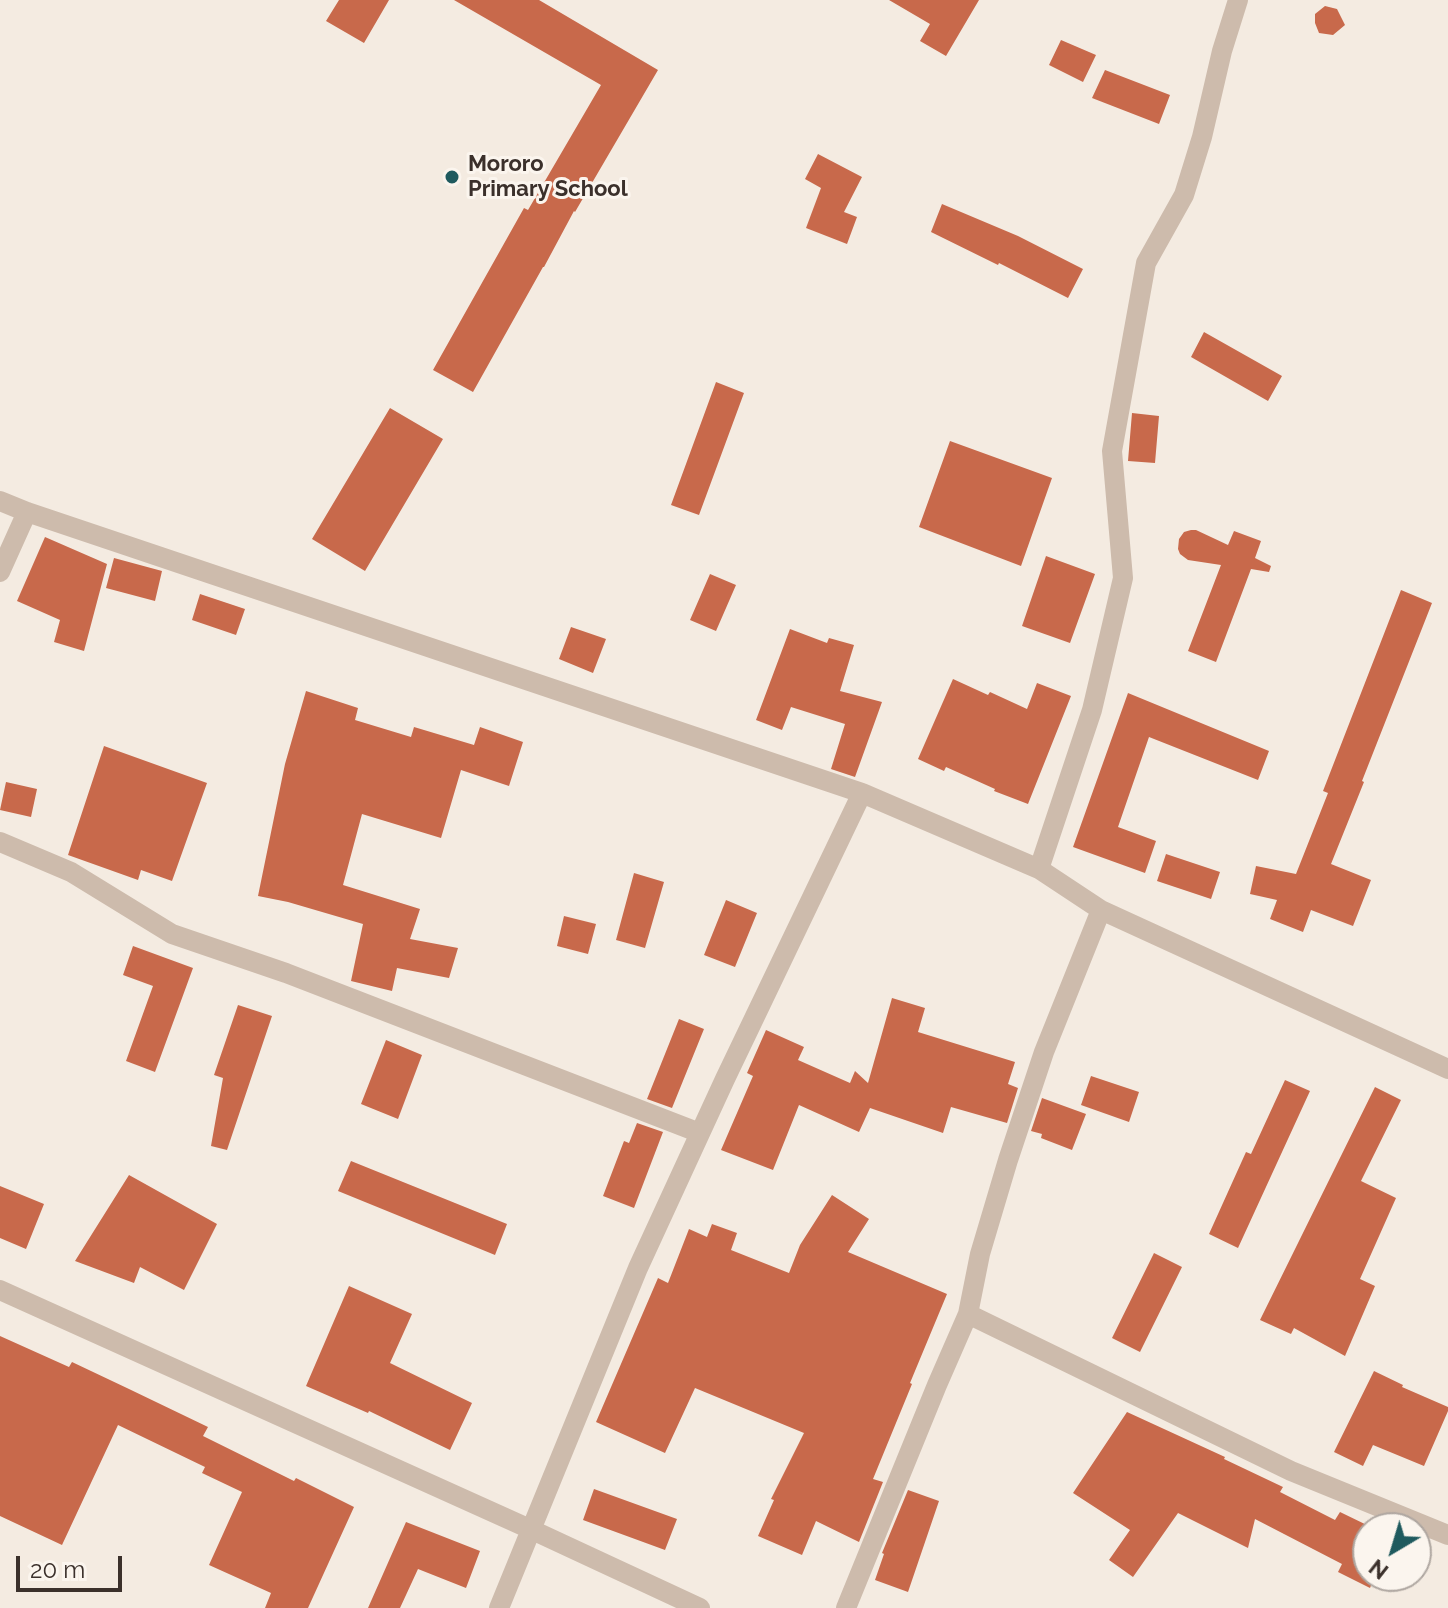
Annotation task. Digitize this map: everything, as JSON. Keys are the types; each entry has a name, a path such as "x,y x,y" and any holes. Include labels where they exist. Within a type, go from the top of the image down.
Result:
{"street":[{"path":"1039,869 1092,710 1123,578 1112,451 1146,263 1184,195 1238,0"},
{"path":"0,501 862,793 1039,869 1101,910 1448,1069"},
{"path":"0,572 27,512"},
{"path":"499,1608 638,1268 862,793"},
{"path":"0,842 71,872 172,934 286,973 700,1133"},
{"path":"846,1608 968,1314 980,1254 1017,1133 1044,1052 1101,910"},
{"path":"0,1290 700,1608"},
{"path":"968,1314 1291,1471 1448,1535"}],"building":[{"path":"339,0 389,0 364,43 326,21"},
{"path":"454,0 539,0 658,70 574,211 473,392 433,370 524,208 528,210 601,85"},
{"path":"889,0 979,0 946,56 920,41 930,24"},
{"path":"1325,6 1337,9 1345,25 1333,35 1319,33 1315,23 1315,14"},
{"path":"1061,40 1096,55 1083,82 1049,65"},
{"path":"1105,70 1170,95 1159,124 1092,98"},
{"path":"818,154 862,177 844,212 857,217 847,244 806,228 821,188 805,179"},
{"path":"942,204 1018,236 1083,269 1068,298 931,232"},
{"path":"1204,332 1282,376 1268,401 1191,357"},
{"path":"716,382 744,393 699,515 671,505"},
{"path":"390,408 443,439 365,571 312,539"},
{"path":"1132,413 1159,416 1155,463 1128,461"},
{"path":"950,441 1052,478 1021,566 919,527"},
{"path":"1191,530 1228,545 1234,531 1261,541 1255,558 1271,566 1269,572 1251,569 1216,662 1188,651 1221,565 1188,560 1180,554 1179,539 1184,532"},
{"path":"45,537 107,564 84,651 54,642 60,620 17,601"},
{"path":"1046,556 1095,574 1070,643 1022,626"},
{"path":"114,558 162,571 155,601 106,588"},
{"path":"710,574 736,585 716,631 690,620"},
{"path":"1401,590 1432,603 1331,864 1371,880 1353,926 1311,910 1303,932 1270,919 1277,900 1250,894 1256,866 1296,874 1328,793 1323,791"},
{"path":"200,594 245,609 236,635 192,620"},
{"path":"571,627 606,639 593,673 559,659"},
{"path":"790,629 827,643 829,638 854,645 840,691 882,702 855,777 831,769 845,724 791,707 782,730 756,720"},
{"path":"953,679 1027,709 1037,683 1071,696 1028,804 946,767 944,771 918,759"},
{"path":"306,691 358,708 355,720 411,737 414,727 474,745 480,727 523,742 509,786 461,770 441,838 362,814 343,885 420,909 410,939 458,948 449,978 397,968 392,991 351,981 363,924 258,896 285,764"},
{"path":"1128,693 1269,751 1258,780 1149,737 1118,827 1156,841 1145,873 1073,847"},
{"path":"104,746 207,783 172,881 141,870 138,880 68,855"},
{"path":"6,782 37,789 31,817 0,810"},
{"path":"1166,854 1220,872 1211,899 1157,881"},
{"path":"634,873 664,882 645,948 616,940"},
{"path":"726,900 757,913 735,967 704,955"},
{"path":"564,916 596,924 588,954 557,946"},
{"path":"133,946 193,968 155,1072 126,1061 153,986 123,975"},
{"path":"892,998 925,1008 918,1032 1015,1062 1008,1084 1018,1088 1007,1123 951,1107 943,1133 870,1108 859,1132 799,1105 773,1170 721,1150 753,1076 747,1073 766,1030 804,1047 798,1060 850,1083 855,1071 868,1083"},
{"path":"238,1005 272,1016 227,1150 211,1146 223,1078 214,1075"},
{"path":"679,1019 704,1029 672,1108 647,1099"},
{"path":"386,1040 422,1055 398,1119 361,1104"},
{"path":"1091,1076 1139,1092 1129,1122 1081,1105"},
{"path":"1285,1080 1310,1091 1238,1248 1209,1234 1246,1152 1251,1154"},
{"path":"1375,1087 1401,1100 1361,1181 1396,1198 1360,1279 1375,1286 1345,1356 1294,1328 1291,1334 1260,1320"},
{"path":"1042,1098 1086,1114 1072,1150 1031,1131"},
{"path":"637,1123 663,1132 634,1208 603,1196 624,1141 629,1143"},
{"path":"351,1161 507,1224 495,1255 338,1191"},
{"path":"129,1175 217,1224 184,1290 140,1267 134,1283 75,1261"},
{"path":"0,1186 44,1204 26,1249 0,1238"},
{"path":"832,1195 869,1219 848,1252 947,1294 873,1479 883,1482 859,1542 816,1521 802,1555 758,1536 774,1500 771,1499 804,1433 695,1388 665,1453 596,1422 658,1278 668,1283 689,1229 707,1237 712,1224 737,1233 731,1250 789,1273 800,1245"},
{"path":"1154,1253 1182,1267 1140,1352 1112,1338"},
{"path":"349,1286 412,1314 390,1363 472,1403 450,1450 369,1411 306,1386"},
{"path":"0,1336 69,1367 72,1362 208,1427 203,1436 354,1507 308,1608 265,1608 271,1593 209,1565 242,1492 202,1473 205,1467 118,1425 62,1545 0,1516"},
{"path":"1374,1371 1448,1407 1424,1466 1373,1445 1363,1466 1334,1452"},
{"path":"1127,1412 1283,1487 1280,1492 1335,1520 1340,1512 1352,1518 1352,1579 1338,1572 1342,1564 1255,1519 1248,1548 1178,1513 1133,1577 1109,1560 1130,1530 1073,1493"},
{"path":"594,1489 677,1519 665,1550 583,1520"},
{"path":"908,1490 939,1501 908,1592 875,1580 882,1553"},
{"path":"406,1522 480,1551 466,1588 418,1569 400,1608 368,1608"}],"place":[{"name":"Mororo Primary School","path":"452,177"}]}
